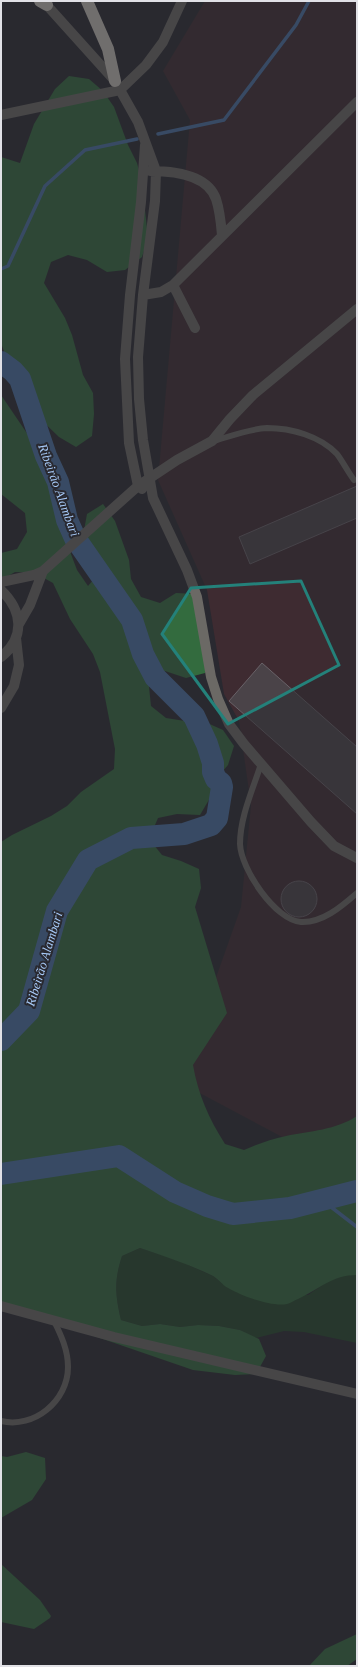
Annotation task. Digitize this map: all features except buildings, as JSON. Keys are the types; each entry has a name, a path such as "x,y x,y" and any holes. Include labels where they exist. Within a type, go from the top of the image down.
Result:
{"highway":[{"path":"86,1 108,49 117,86"}],"street":[{"path":"1,115 117,86 146,65 163,42 182,1"},
{"path":"43,2 117,86 138,122 156,171 155,201 143,295 138,358 139,399 153,498 187,570 197,597 211,677 218,699 230,724 261,764 311,822 334,846 357,858"},
{"path":"143,295 160,292 173,285 357,102"},
{"path":"146,143 141,202 130,295 125,359 129,443 138,486 153,498"},
{"path":"143,171 180,173 193,177 202,182 210,189 216,198 220,213 222,236"},
{"path":"173,285 195,328"},
{"path":"1,582 34,575 43,571 101,521 138,486 177,460 212,441 230,419 253,395 357,309"},
{"path":"2,706 14,686 19,665 16,638 19,624 30,605 43,571"},
{"path":"1,590 11,599 17,611 19,624"},
{"path":"1,657 8,651 16,638"},
{"path":"1,1306 114,1337 357,1394"}],"lane":[{"path":"212,441 267,428 296,432 324,443 337,455 354,480"},
{"path":"261,764 244,818 240,844 244,864 255,885 286,916 301,922 319,919 339,908 357,893"},
{"path":"1,1421 21,1422 36,1418 49,1408 59,1397 66,1382 68,1368 62,1338 54,1320"}],"highlighted area":[{"path":"301,581 339,665 228,724 162,634 191,588"}],"shaded area":[{"path":"205,1 357,1 357,1152 335,1165 179,1082 241,907 251,805 239,721 224,694 207,590 158,480 190,120 163,71"}],"green space":[{"path":"69,76 89,79 103,91 114,107 128,145 137,163 142,182 148,238 142,257 125,270 107,272 87,260 68,255 51,262 44,283 65,318 72,335 83,375 93,393 94,414 92,436 76,447 59,437 31,410 24,393 13,376 1,343 1,157 20,163 34,124 55,89"},
{"path":"1,395 41,454 51,472 61,514 63,533 77,570 88,586 100,572 83,536 87,514 103,504 115,521 129,560 131,579 141,597 160,603 176,593 196,594 211,655 205,673 186,678 165,671 149,687 151,706 166,718 205,722 223,730 234,746 228,765 216,779 210,798 200,815 177,814 158,818 149,839 162,855 199,869 201,888 195,907 227,1013 193,1065 201,1096 209,1116 225,1144 244,1150 286,1136 332,1127 349,1121 357,1116 357,1275 340,1277 290,1303 280,1305 257,1300 241,1294 226,1287 213,1276 176,1260 140,1248 122,1256 116,1288 121,1320 142,1326 160,1324 180,1327 198,1325 219,1326 240,1330 259,1339 266,1356 256,1374 235,1375 193,1370 1,1304 1,842 67,806 81,792 114,769 115,749 100,672 93,654 70,619 53,583 35,573 15,572 1,580 1,553 17,549 27,532 25,513 1,494"},
{"path":"140,1248 177,1260 213,1276 228,1288 308,1295 327,1282 344,1275 357,1275 357,1343 304,1332 284,1331 256,1338 240,1330 219,1326 198,1325 180,1327 160,1324 142,1326 121,1320 116,1288 119,1265 122,1256"},
{"path":"26,1452 45,1458 46,1479 32,1500 1,1518 1,1456 7,1457"},
{"path":"1,1564 40,1600 51,1616 50,1618 34,1629 1,1622"},
{"path":"357,1634 357,1659 347,1666 309,1666 325,1649"}],"waterway":[{"path":"158,134 224,120 296,25 309,1"},
{"path":"1,269 8,266 45,186 85,150 137,139"},
{"name":"Ribeirão Alambari","path":"1,362 13,371 20,379 46,456 58,482 67,520 75,538 132,620 143,654 155,677 194,716 207,744 213,763 213,772 216,779 221,783 222,787 217,818 211,825 184,834 131,838 88,860 57,911 29,1011 1,1040"},
{"name":"Ribeirão Alambari","path":"1,1174 119,1156 175,1192 207,1206 233,1214 290,1208 357,1191"},
{"path":"322,1200 357,1227"}]}
